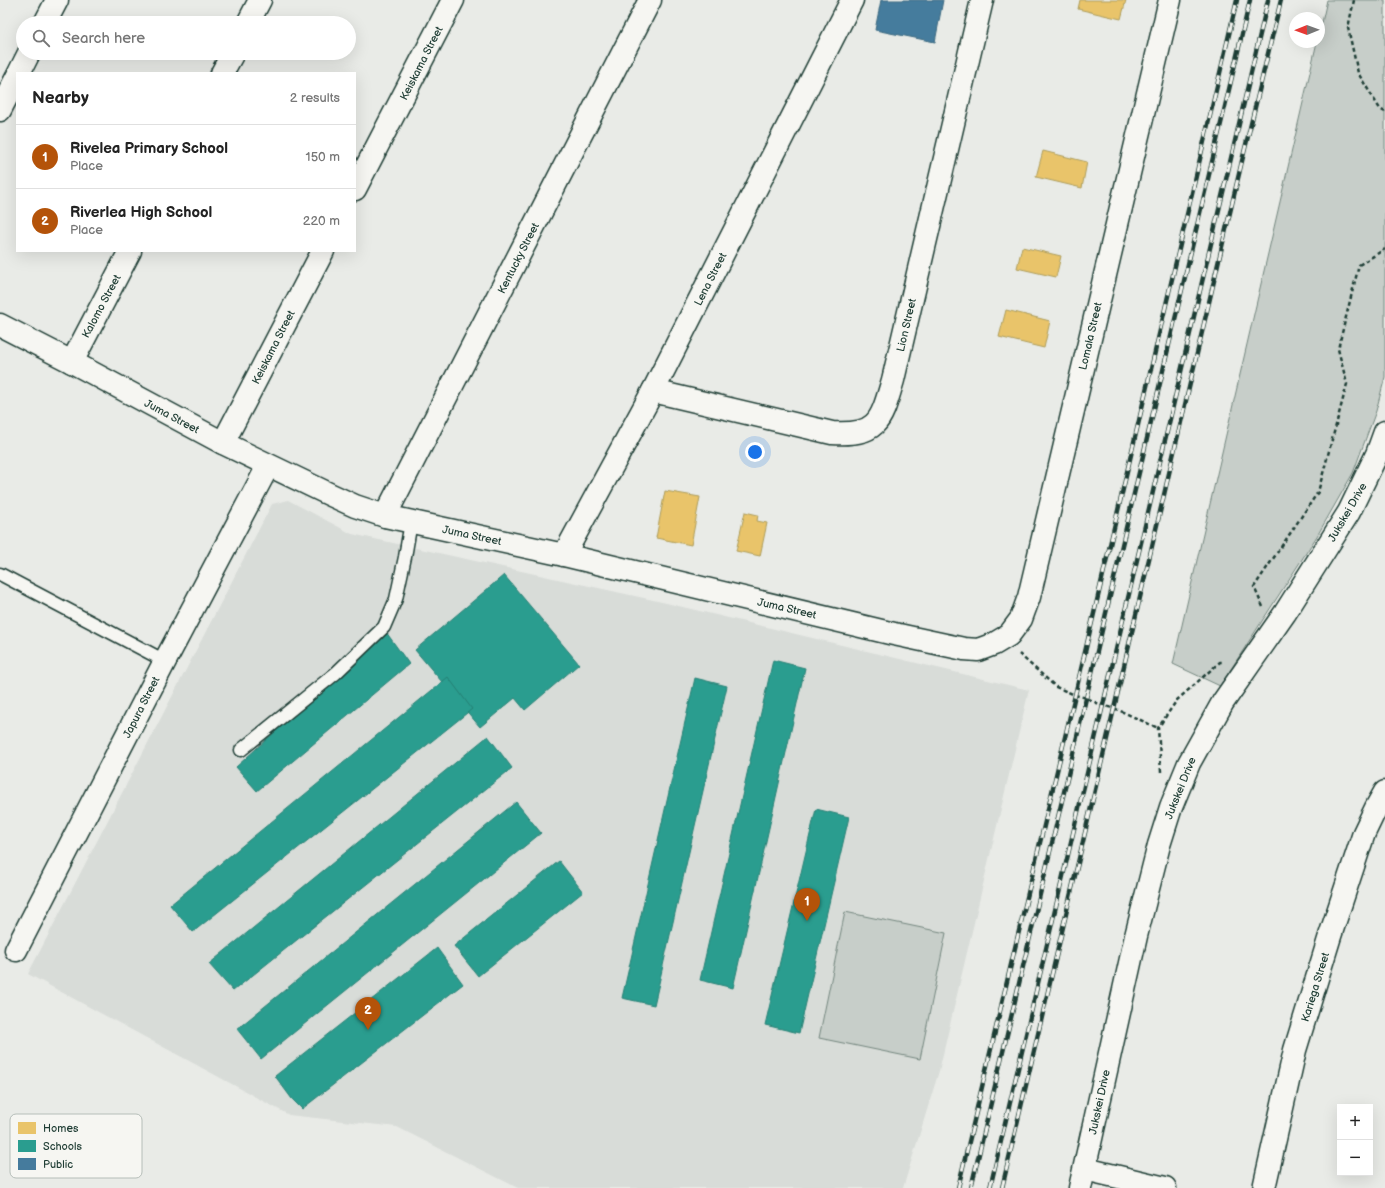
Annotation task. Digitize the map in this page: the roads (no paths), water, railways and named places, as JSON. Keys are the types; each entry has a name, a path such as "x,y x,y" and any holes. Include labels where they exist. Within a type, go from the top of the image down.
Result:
{"street":[{"path":"49,16 57,0"},
{"path":"252,16 260,0"},
{"name":"Keiskama Street","path":"356,187 453,0"},
{"name":"Kentucky Street","path":"385,516 650,0"},
{"name":"Lena Street","path":"564,555 653,391 852,0"},
{"name":"Lion Street","path":"653,391 832,433 859,433 869,428 876,422 885,406 893,380 982,0"},
{"name":"Lomala Street","path":"978,650 994,644 1009,635 1021,619 1029,597 1170,0"},
{"path":"20,72 26,60"},
{"path":"223,72 229,60"},
{"path":"0,110 16,79"},
{"name":"Kalomo Street","path":"72,362 129,252"},
{"name":"Keiskama Street","path":"223,443 322,252"},
{"name":"Juma Street","path":"0,325 268,466 356,506 385,516 564,555 894,634 964,649 978,650"},
{"name":"Jukskei Drive","path":"1083,1178 1136,936 1159,845 1171,807 1189,763 1223,702 1273,630 1349,512 1377,454 1385,432"},
{"name":"Japura Street","path":"16,950 165,661 268,466"},
{"name":"Kariega Street","path":"1264,1188 1297,1042 1364,833 1385,792"},
{"path":"1083,1178 1165,1188"}],"lane":[{"path":"241,750 336,673 384,627 396,599 411,522"},
{"path":"0,574 165,661"}],"railway":[{"path":"958,1188 1237,0"},
{"path":"971,1188 1250,0"},
{"path":"990,1188 1268,0"},
{"path":"1002,1188 1281,0"}],"place":[{"name":"Rivelea Primary School","path":"807,921"},
{"name":"Riverlea High School","path":"368,1030"}]}
